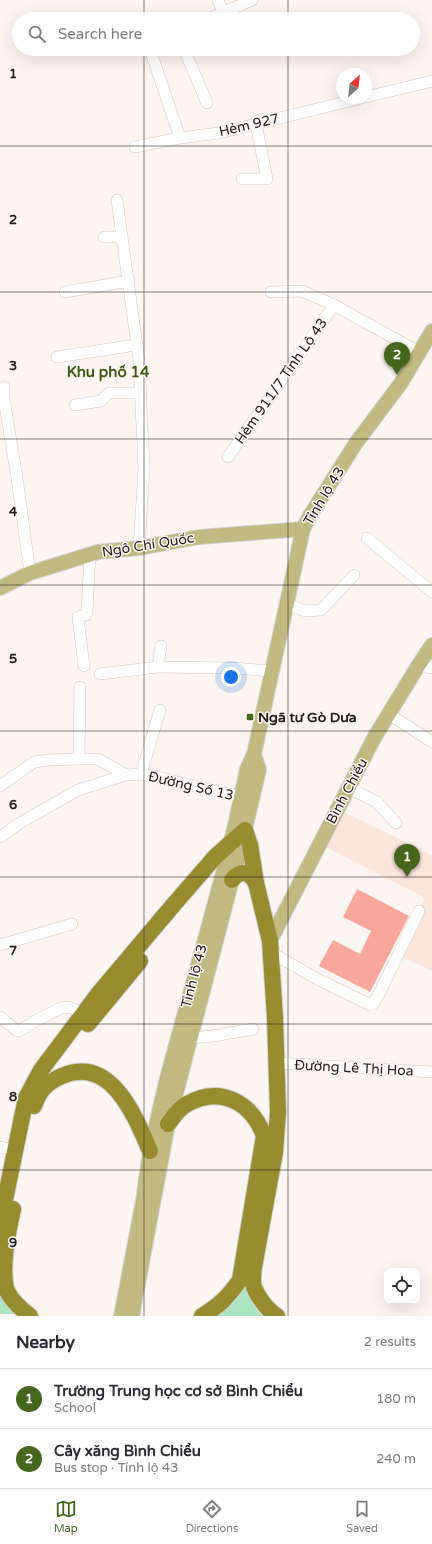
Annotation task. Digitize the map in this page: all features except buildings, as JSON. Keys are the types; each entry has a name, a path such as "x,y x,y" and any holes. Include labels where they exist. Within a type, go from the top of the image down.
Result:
{"highway":[{"path":"236,838 250,845 260,905 270,947 277,1065 278,1112 275,1152 254,1267 253,1284 262,1302 277,1316"},
{"path":"0,1224 10,1156 26,1098 41,1070 99,993 212,860 236,838"},
{"path":"46,1085 46,1079 54,1065 236,838"},
{"path":"232,880 239,874 243,873 248,874 256,883"},
{"path":"202,1316 217,1307 230,1295 240,1280 270,1092 277,1065"},
{"path":"30,1316 6,1290 2,1276 2,1262 10,1156 32,1112 37,1097 46,1085 57,1077 76,1071 91,1073 106,1079 116,1090 137,1120 150,1151"},
{"path":"168,1124 186,1104 203,1097 226,1097 242,1104 252,1113 260,1124 264,1136"}],"main road":[{"name":"Tỉnh lộ 43","path":"148,1201 232,880 241,797 247,769 254,754 303,529 356,443 401,383 432,331"},
{"name":"Ngô Chí Quốc","path":"0,588 30,573 98,552 138,548 205,536 303,529"},
{"name":"Bình Chiểu","path":"270,947 287,906 348,788 389,714 432,645"},
{"name":"Tỉnh lộ 43","path":"148,1201 150,1151 166,1078 236,838 259,770 254,754"},
{"path":"260,905 273,909 287,906"},
{"path":"121,1316 148,1201"},
{"path":"132,1316 148,1201"}],"street":[{"path":"218,0 223,12 252,0"},
{"path":"152,56 180,138"},
{"path":"187,56 207,103"},
{"path":"372,96 432,81"},
{"name":"Hẻm 927","path":"135,147 180,138 219,133 338,104"},
{"path":"242,179 267,179 256,124"},
{"path":"117,200 139,360 144,469 138,548"},
{"path":"104,237 122,237"},
{"path":"65,292 129,280"},
{"path":"271,292 302,291 334,305 419,352"},
{"name":"Hẻm 911/7 Tỉnh Lộ 43","path":"228,457 334,305"},
{"path":"57,357 136,345"},
{"path":"4,387 2,400 17,478 30,573"},
{"path":"75,405 101,401 109,393 140,392"},
{"path":"367,538 432,592"},
{"path":"84,666 78,617 86,615 87,612 90,554"},
{"path":"287,604 305,611 321,610 354,575"},
{"path":"158,667 160,646"},
{"path":"418,666 432,668"},
{"path":"100,674 158,667 226,668 271,671"},
{"path":"79,759 80,687"},
{"path":"141,774 160,710"},
{"path":"389,714 432,742"},
{"path":"0,786 34,762 98,759 126,775"},
{"name":"Đường Số 13","path":"0,837 20,823 78,790 126,775 141,774 241,797"},
{"path":"348,788 377,802 396,823"},
{"path":"270,947 319,980 374,1004 419,911"},
{"path":"0,945 72,924"},
{"path":"0,1017 19,1031 63,1007 72,1008 83,1014"},
{"path":"190,1038 213,1036 253,1029"},
{"name":"Đường Lê Thị Hoa","path":"277,1065 432,1072"}],"shaded area":[{"path":"340,810 432,855 432,971 396,954 425,898 320,844"}],"green space":[{"path":"246,1285 267,1316 215,1316 234,1301"},
{"path":"0,1291 18,1314 0,1314"}],"place":[{"name":"Cây xăng Bình Chiểu","path":"397,375"},
{"name":"Ngã tư Gò Dưa","path":"250,717"},
{"name":"Trường Trung học cơ sở Bình Chiểu","path":"407,877"}],"district":[{"name":"Khu phố 14","path":"108,372"}]}
